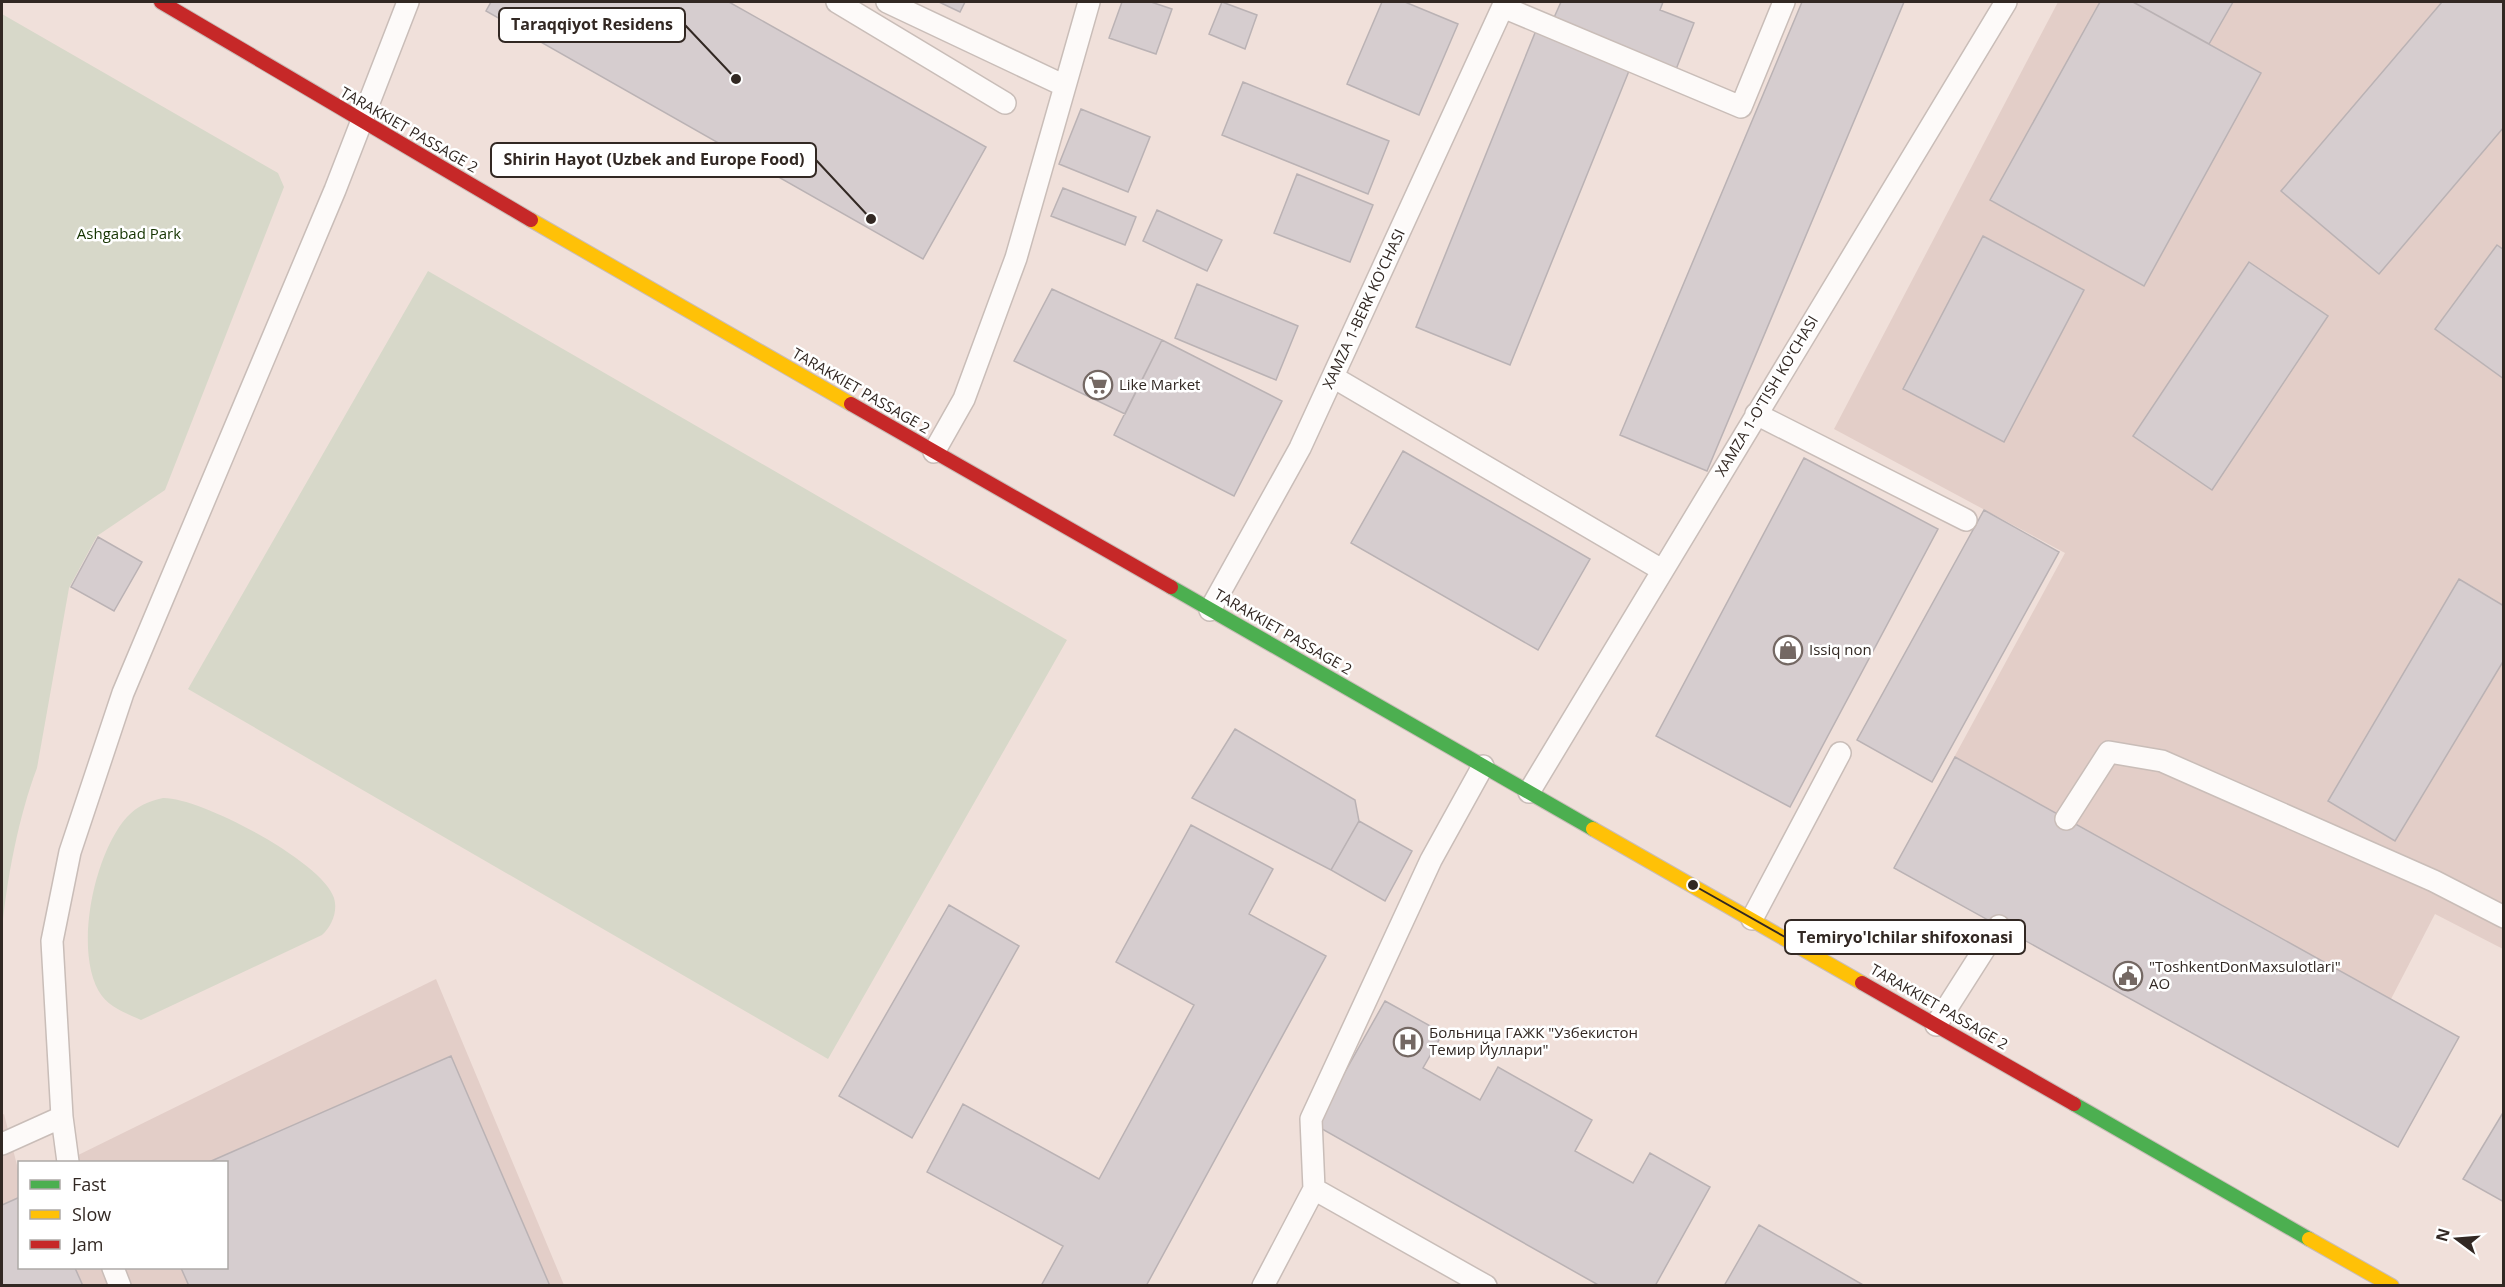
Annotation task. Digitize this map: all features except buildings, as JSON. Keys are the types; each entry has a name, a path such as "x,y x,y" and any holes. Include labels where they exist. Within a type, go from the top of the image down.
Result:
{"main road":[{"name":"TARAKKIET PASSAGE 2","path":"161,2 361,122 934,452 2392,1286"}],"lane":[{"path":"68,1161 62,1117 52,941 70,852 123,693 335,190 408,2"},
{"path":"837,2 1005,103"},
{"path":"887,2 1065,86"},
{"path":"934,452 964,399 1016,258 1089,2"},
{"path":"1504,4 1741,107 1784,2"},
{"name":"XAMZA 1-O'TISH KO'CHASI","path":"1529,792 2006,2"},
{"name":"XAMZA 1-BERK KO'CHASI","path":"1210,610 1300,448 1504,4"},
{"path":"1333,377 1662,570"},
{"path":"1756,414 1966,520"},
{"path":"2066,819 2109,752 2162,761 2434,881 2504,917"},
{"path":"1752,919 1840,753"},
{"path":"1263,1286 1314,1189 1311,1119 1431,860 1483,766"},
{"path":"1936,1025 1999,926"},
{"path":"2,1144 62,1117"},
{"path":"1314,1189 1486,1286"},
{"path":"113,1269 120,1286"}],"shaded area":[{"path":"2058,2 2503,2 2503,949 2435,914 2391,999 2459,1037 2398,1147 1894,868 2065,553 1834,429"},
{"path":"436,979 564,1285 2,1285 2,1115 4,1114 18,1169 18,1269 228,1269 228,1161 66,1161"}],"green space":[{"name":"Ashgabad Park","path":"2,14 278,173 284,187 165,490 97,536 69,588 37,768 24,806 14,849 2,932"},
{"path":"428,271 1067,640 828,1059 188,689"},
{"path":"163,798 204,808 285,850 325,883 334,898 335,913 322,935 141,1020 115,1007 102,996 93,978 88,931 97,879 115,833 135,810 148,802"}],"traffic: fast":[{"path":"1171,587 1593,829"},
{"path":"2074,1104 2309,1239"}],"traffic: slow":[{"path":"531,220 851,404"},
{"path":"1593,829 1862,983"},
{"path":"2309,1239 2392,1286"}],"traffic: jam":[{"path":"161,2 531,220"},
{"path":"851,404 1171,587"},
{"path":"1862,983 2074,1104"}],"place":[{"name":"Taraqqiyot Residens","path":"736,79"},
{"name":"Shirin Hayot (Uzbek and Europe Food)","path":"871,219"},
{"name":"Like Market","path":"1098,385"},
{"name":"Issiq non","path":"1788,650"},
{"name":"Temiryo'lchilar shifoxonasi","path":"1693,885"},
{"name":"\"ToshkentDonMaxsulotlari\" AO","path":"2128,976"},
{"name":"Больница ГАЖК \"Узбекистон Темир Йуллари\"","path":"1408,1042"}]}
